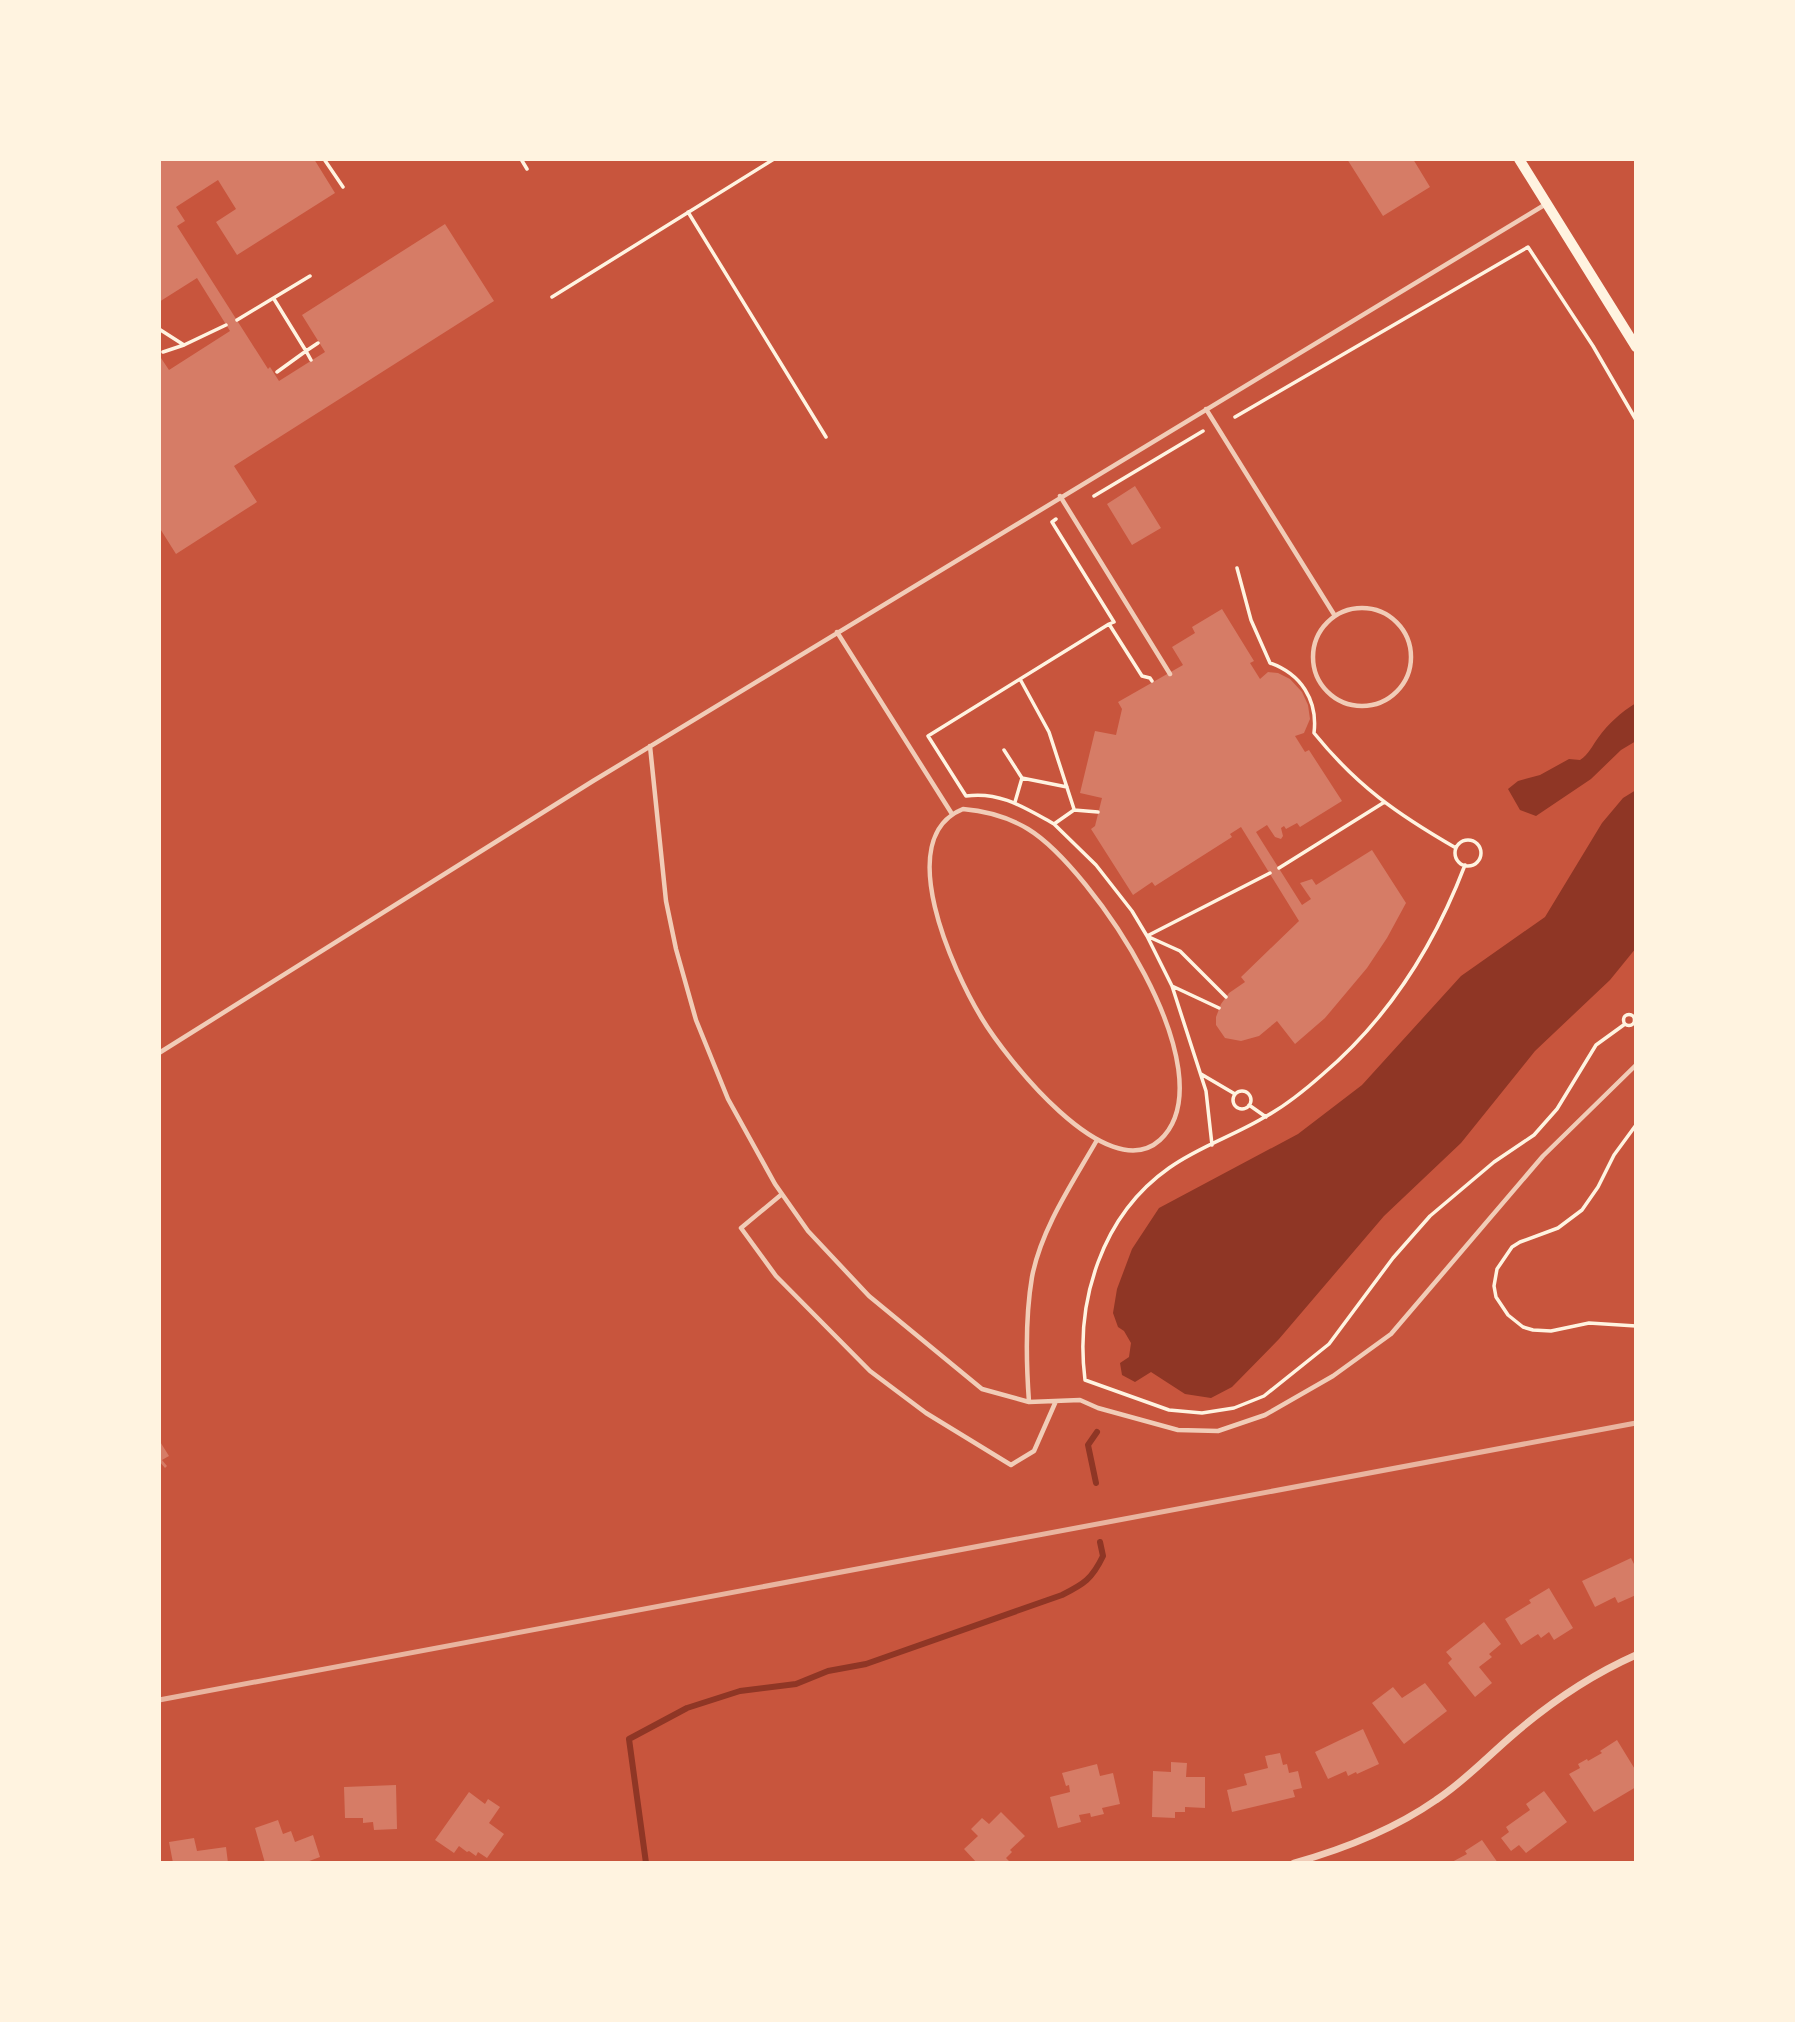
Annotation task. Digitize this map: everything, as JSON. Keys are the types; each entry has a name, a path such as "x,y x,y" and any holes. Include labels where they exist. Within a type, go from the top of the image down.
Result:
{"main road":[{"path":"1519,159 1636,347"}],"street":[{"path":"1294,1863 1348,1846 1408,1818 1463,1780 1521,1728 1567,1693 1636,1655"}],"lane":[{"path":"159,1053 650,746 1546,203"},
{"path":"1206,409 1335,615"},
{"path":"1060,496 1170,674"},
{"path":"1352,608 1376,609 1387,614 1404,630 1411,653 1411,665 1401,686 1383,701 1360,706 1348,704 1327,692 1320,683 1315,672 1313,649 1322,627 1335,615 1352,608"},
{"path":"837,632 952,814"},
{"path":"650,746 666,901 676,949 696,1020 728,1099 782,1194 808,1231 869,1296 982,1389 1029,1402 1080,1400 1098,1408 1178,1430 1218,1431 1265,1415 1333,1376 1391,1334 1543,1156 1636,1065"},
{"path":"964,809 990,812 1029,830 1062,858 1091,888 1116,925 1163,1013 1175,1055 1179,1090 1174,1122 1168,1133 1147,1148 1136,1151 1097,1140 1046,1100 1014,1063 981,1017 949,952 933,897 930,857 932,841 939,827 952,814 964,809"},
{"path":"1029,1402 1028,1324 1032,1276 1047,1232 1097,1140"},
{"path":"782,1194 741,1228 776,1276 870,1371 926,1413 1011,1465 1034,1451 1056,1401"}],"path":[{"path":"324,159 343,187"},
{"path":"521,159 527,169"},
{"path":"552,297 774,159"},
{"path":"688,212 826,437"},
{"path":"1235,417 1528,247 1593,346 1636,420"},
{"path":"237,320 310,276"},
{"path":"274,299 312,360"},
{"path":"163,352 226,325"},
{"path":"159,329 184,345"},
{"path":"278,372 318,343"},
{"path":"1094,496 1203,431"},
{"path":"1056,519 1052,522 1114,622 928,736 966,796 992,796 1015,802 1054,824 1096,865 1132,911 1172,986 1209,1109 1212,1145"},
{"path":"1237,568 1251,620 1270,663 1281,666 1299,680 1311,699 1314,733 1346,770 1383,803 1456,848"},
{"path":"1109,624 1142,676 1152,681"},
{"path":"1020,679 1049,732 1074,810"},
{"path":"1004,750 1022,778 1067,787"},
{"path":"1015,802 1022,778"},
{"path":"1279,868 1383,803"},
{"path":"1054,824 1074,810 1098,812"},
{"path":"1465,840 1471,840 1480,846 1481,852 1477,862 1465,865 1457,859 1456,848 1465,840"},
{"path":"1465,865 1426,950 1389,1006 1363,1036 1323,1074 1266,1117 1171,1167 1138,1195 1126,1211 1105,1246 1086,1298 1082,1342 1085,1380 1169,1410 1202,1413 1234,1408 1264,1396 1329,1344 1412,1234 1452,1196 1494,1162 1534,1135 1557,1109 1595,1045 1625,1024 1634,1025 1635,1017 1627,1014 1623,1020 1625,1024"},
{"path":"1147,936 1269,873"},
{"path":"1147,936 1180,951 1226,997"},
{"path":"1172,986 1219,1008"},
{"path":"1200,1074 1235,1094 1246,1091 1252,1099 1250,1105"},
{"path":"1235,1094 1233,1101 1239,1109 1250,1105"},
{"path":"1250,1105 1266,1117"},
{"path":"1636,1125 1614,1155 1598,1187 1582,1210 1558,1228 1520,1242 1512,1248 1497,1269 1494,1286 1496,1297 1508,1315 1523,1327 1533,1330 1551,1331 1589,1323 1636,1326"}],"shaded area":[{"path":"1636,703 1636,741 1621,750 1591,779 1536,816 1520,810 1508,789 1518,781 1540,775 1569,759 1580,760 1611,723"},
{"path":"1636,790 1636,948 1610,980 1535,1051 1461,1143 1384,1216 1279,1339 1232,1387 1211,1398 1185,1394 1151,1372 1135,1382 1122,1375 1120,1363 1129,1357 1131,1343 1124,1331 1118,1327 1113,1313 1117,1289 1132,1249 1159,1208 1298,1134 1362,1085 1461,976 1545,917 1602,823 1623,798"}],"building":[{"path":"159,159 314,159 335,193 237,255 216,222 236,209 218,180 176,207 185,221 177,226 268,369 270,367 279,381 325,352 302,315 445,224 494,301 234,466 257,502 176,554 159,527 159,355 169,370 230,331 197,278 159,302"},
{"path":"1347,159 1413,159 1430,187 1383,216"},
{"path":"1135,486 1161,528 1132,545 1107,504"},
{"path":"1222,609 1254,661 1250,663 1260,679 1268,672 1278,673 1290,679 1302,692 1310,719 1304,733 1295,736 1305,752 1309,750 1342,801 1300,827 1297,823 1286,829 1284,826 1281,828 1281,839 1275,837 1267,825 1256,832 1302,905 1311,899 1300,883 1312,879 1316,885 1372,850 1406,903 1367,968 1325,1018 1295,1044 1277,1021 1259,1036 1241,1041 1225,1038 1216,1025 1221,1004 1229,993 1245,982 1241,977 1299,921 1241,827 1230,834 1232,837 1155,886 1152,882 1133,895 1091,829 1095,826 1102,798 1080,793 1095,731 1116,735 1122,709 1118,702 1183,665 1172,647 1195,633 1192,627"},
{"path":"159,1440 169,1456 162,1460 167,1466 165,1468 159,1461"},
{"path":"1631,1558 1636,1568 1636,1595 1618,1603 1615,1597 1595,1607 1582,1581"},
{"path":"1549,1588 1573,1628 1554,1640 1549,1632 1541,1638 1538,1634 1521,1645 1505,1619"},
{"path":"1484,1622 1501,1644 1489,1654 1492,1657 1479,1667 1492,1683 1475,1697 1448,1663 1452,1659 1446,1652"},
{"path":"1425,1683 1447,1711 1404,1744 1372,1703 1393,1687 1402,1698"},
{"path":"1363,1729 1379,1764 1357,1774 1356,1772 1348,1776 1346,1771 1328,1779 1315,1752"},
{"path":"1617,1740 1636,1771 1636,1787 1594,1812 1569,1774 1580,1768 1578,1764 1602,1753 1600,1751"},
{"path":"1280,1753 1283,1765 1287,1764 1289,1773 1298,1771 1302,1788 1293,1790 1295,1797 1232,1812 1227,1790 1247,1785 1244,1774 1268,1768 1265,1756"},
{"path":"1171,1762 1187,1763 1186,1777 1205,1777 1205,1808 1185,1807 1185,1812 1175,1812 1175,1818 1152,1817 1153,1771 1171,1772"},
{"path":"1097,1764 1100,1776 1113,1773 1120,1804 1102,1808 1104,1814 1091,1817 1090,1813 1079,1815 1081,1822 1058,1828 1050,1797 1070,1792 1062,1773"},
{"path":"396,1785 397,1829 374,1830 373,1822 363,1823 363,1818 345,1818 344,1787"},
{"path":"1544,1791 1567,1822 1526,1853 1519,1845 1511,1851 1501,1838 1509,1832 1506,1827 1530,1810 1526,1804"},
{"path":"469,1792 485,1804 488,1799 500,1807 489,1823 504,1834 487,1858 478,1852 476,1856 459,1846 454,1853 435,1840"},
{"path":"1001,1812 1025,1836 1010,1850 1012,1852 1006,1858 1011,1863 977,1863 964,1849 978,1836 971,1829 982,1818 989,1824"},
{"path":"278,1820 283,1834 291,1831 295,1842 313,1835 320,1857 304,1863 265,1863 255,1828"},
{"path":"194,1838 197,1851 226,1847 228,1863 173,1863 169,1842"},
{"path":"1482,1840 1498,1863 1450,1863 1467,1854 1465,1851"}],"waterway":[{"path":"1096,1483 1088,1445 1097,1432"},
{"path":"646,1863 629,1739 687,1708 740,1691 796,1684 828,1671 866,1664 1062,1595 1091,1576 1103,1556 1100,1542"}],"railway":[{"path":"159,1700 1636,1423"}]}
